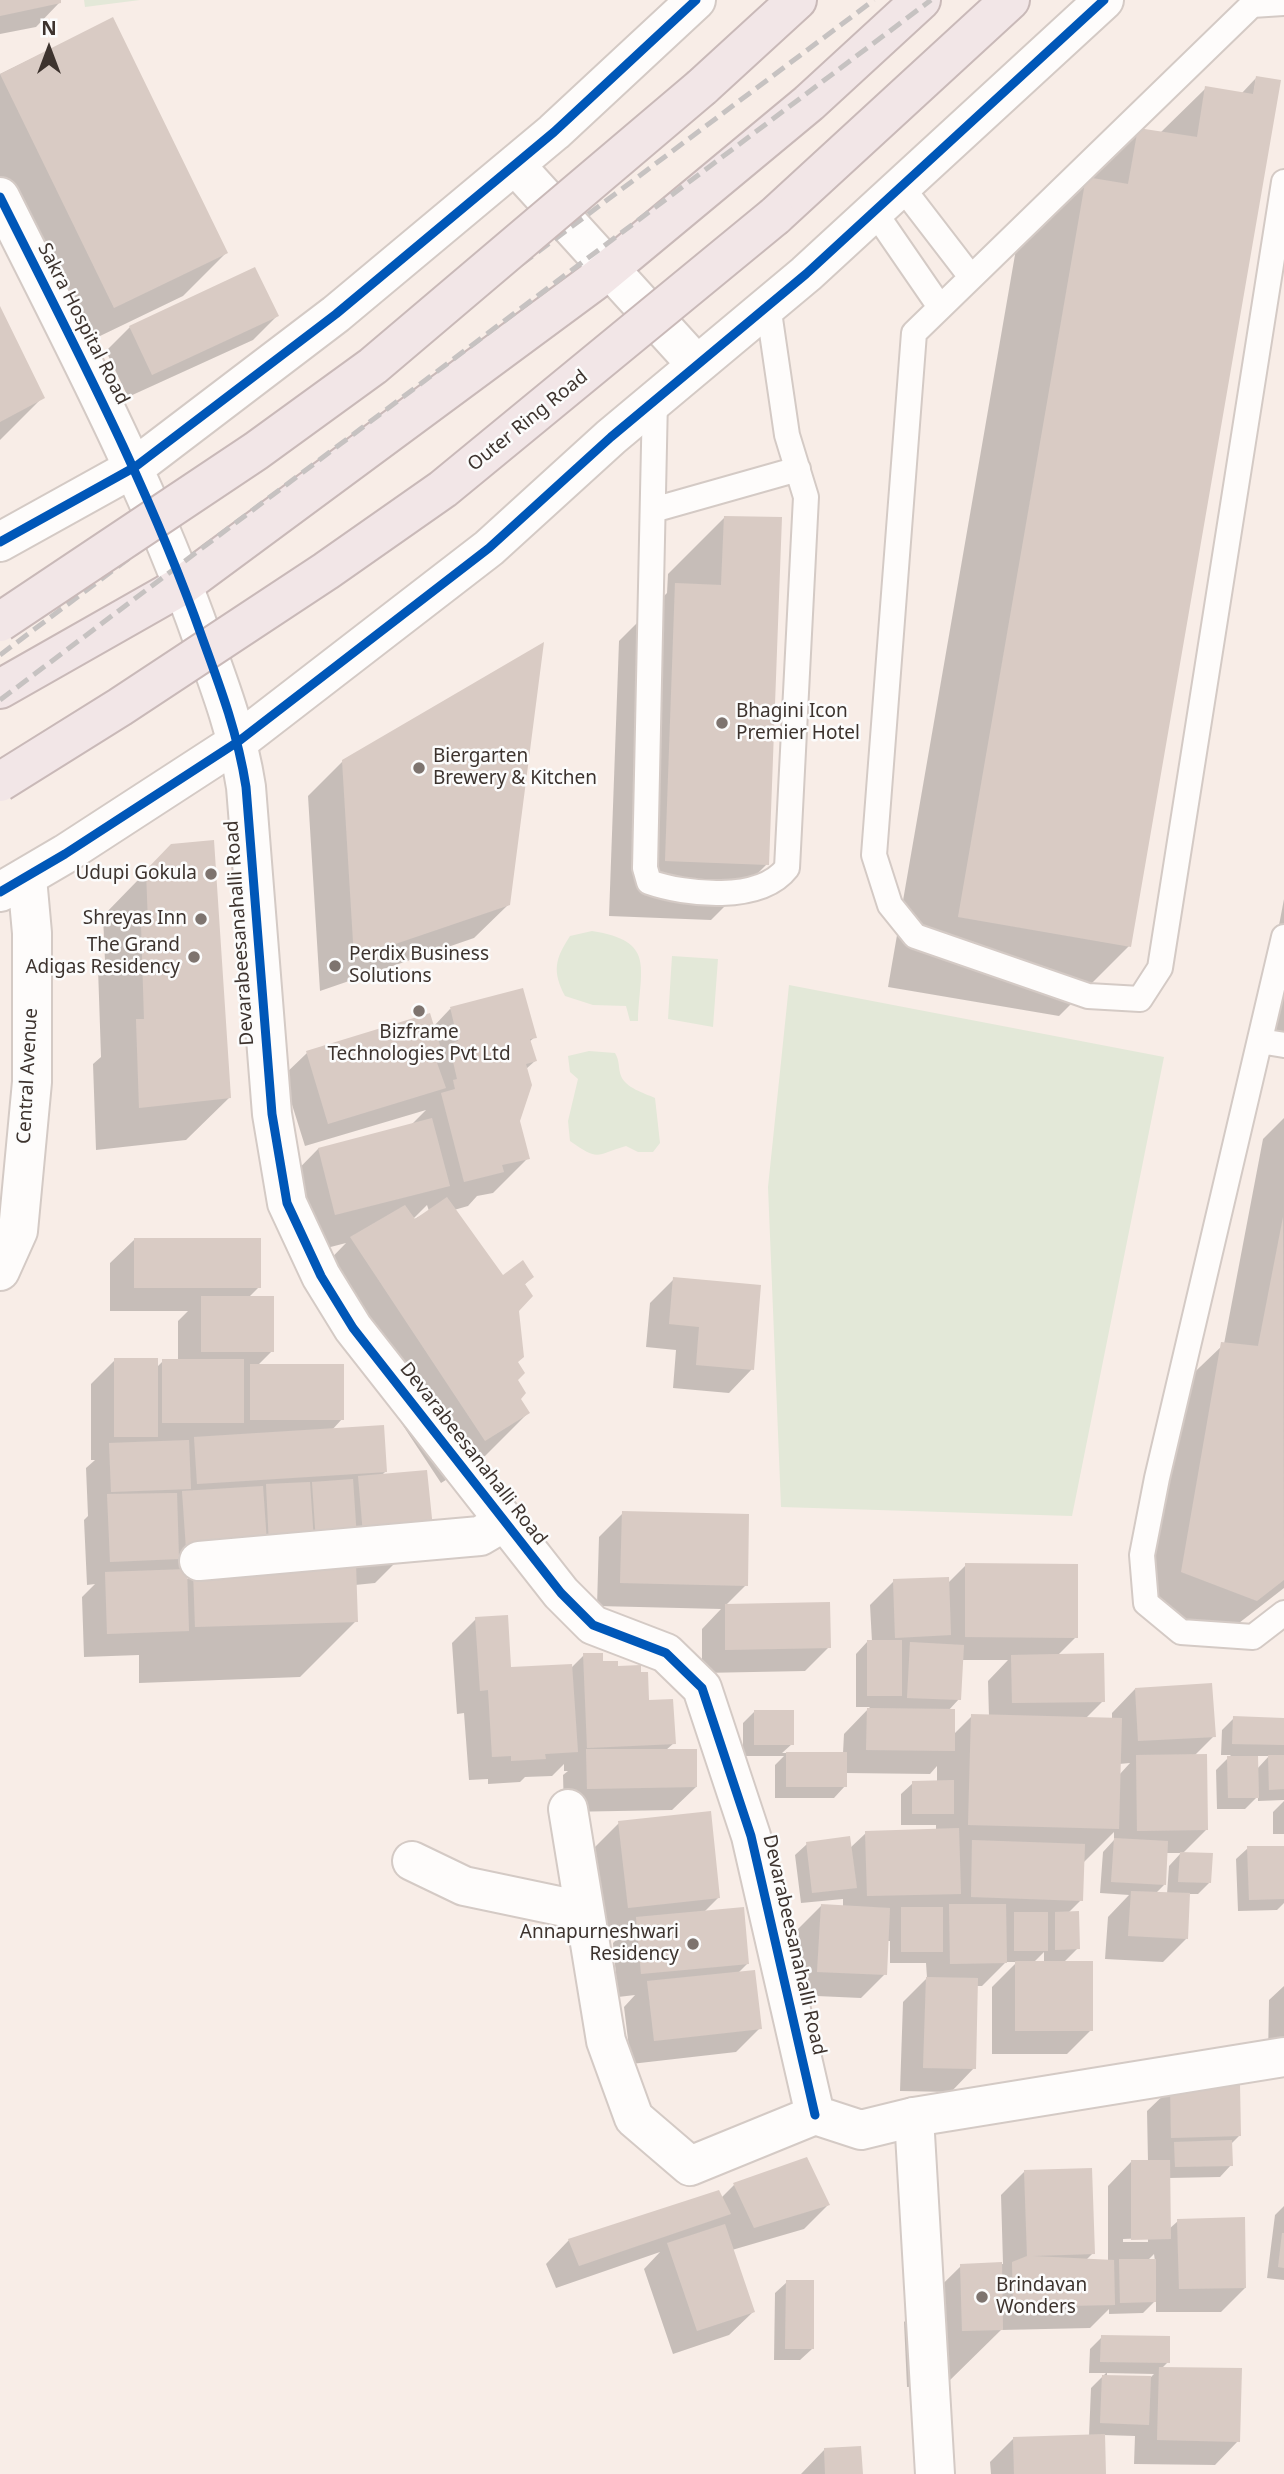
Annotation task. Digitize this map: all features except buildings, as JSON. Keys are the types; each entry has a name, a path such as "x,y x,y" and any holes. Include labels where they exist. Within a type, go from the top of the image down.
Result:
{"highway":[{"path":"0,622 245,458 373,366 702,88 797,0"},
{"path":"0,689 183,585 610,269 809,103 921,0"},
{"name":"Outer Ring Road","path":"0,782 189,662 443,489 775,216 1010,0"}],"street":[{"path":"0,542 135,467 336,314 515,165 696,0"},
{"path":"14,885 239,741 489,548 655,399 768,305 1104,0"},
{"path":"515,165 697,365"},
{"name":"Sakra Hospital Road","path":"0,197 135,467 183,585"},
{"name":"Devarabeesanahalli Road","path":"183,585 239,741 247,800 272,1114 287,1203 321,1276 352,1328 561,1593 593,1625 666,1653 702,1688 751,1836 815,2115"},
{"name":"Central Avenue","path":"0,1270 18,1231 32,1082 32,933 14,885"},
{"path":"199,1561 480,1536 504,1522"},
{"path":"568,1810 607,2041 634,2118 690,2166 815,2115 861,2130 914,2118 1284,2057"},
{"path":"412,1861 464,1886 583,1911"},
{"path":"914,2118 936,2474"}],"lane":[{"path":"1284,3 1252,5 914,333 874,855 890,905 915,936 1088,996 1140,999 1160,968 1284,182"},
{"path":"888,198 971,277"},
{"path":"888,198 940,307"},
{"path":"655,399 645,868 649,881 669,889 717,893 759,888 778,879 787,868 806,497 788,435 768,305"},
{"path":"653,510 798,469"},
{"path":"1284,937 1157,1478 1142,1555 1146,1603 1181,1632 1253,1637 1284,1613"},
{"path":"1260,1041 1284,1045"}],"green space":[{"path":"84,0 140,0 85,7"},
{"path":"592,931 626,942 640,959 638,1021 630,1021 626,1006 593,1005 565,996 558,979 558,958 570,936"},
{"path":"672,956 718,959 713,1027 668,1019"},
{"path":"789,985 1164,1057 1072,1516 781,1507 768,1187"},
{"path":"589,1051 615,1053 623,1080 636,1090 655,1098 660,1143 653,1152 638,1152 626,1146 598,1155 587,1152 570,1141 568,1121 578,1079 570,1072 568,1056"}],"railway":[{"path":"0,655 874,0"},
{"path":"0,700 931,0"}],"cycle path":[{"path":"0,542 135,467 336,314 554,132 696,0"},
{"path":"0,892 65,854 239,741 489,548 611,437 806,274 1104,0"},
{"path":"0,197 109,416 159,526 203,640 234,731 246,787 272,1114 287,1203 321,1276 353,1328 561,1593 593,1625 666,1653 702,1688 751,1836 815,2115"}],"place":[{"name":"Bhagini Icon Premier Hotel","path":"722,723"},
{"name":"Biergarten Brewery & Kitchen","path":"419,768"},
{"name":"Udupi Gokula","path":"211,874"},
{"name":"Shreyas Inn","path":"201,919"},
{"name":"The Grand Adigas Residency","path":"194,957"},
{"name":"Perdix Business Solutions","path":"335,966"},
{"name":"Bizframe Technologies Pvt Ltd","path":"419,1011"},
{"name":"Annapurneshwari Residency","path":"693,1944"},
{"name":"Brindavan Wonders","path":"982,2297"}]}
